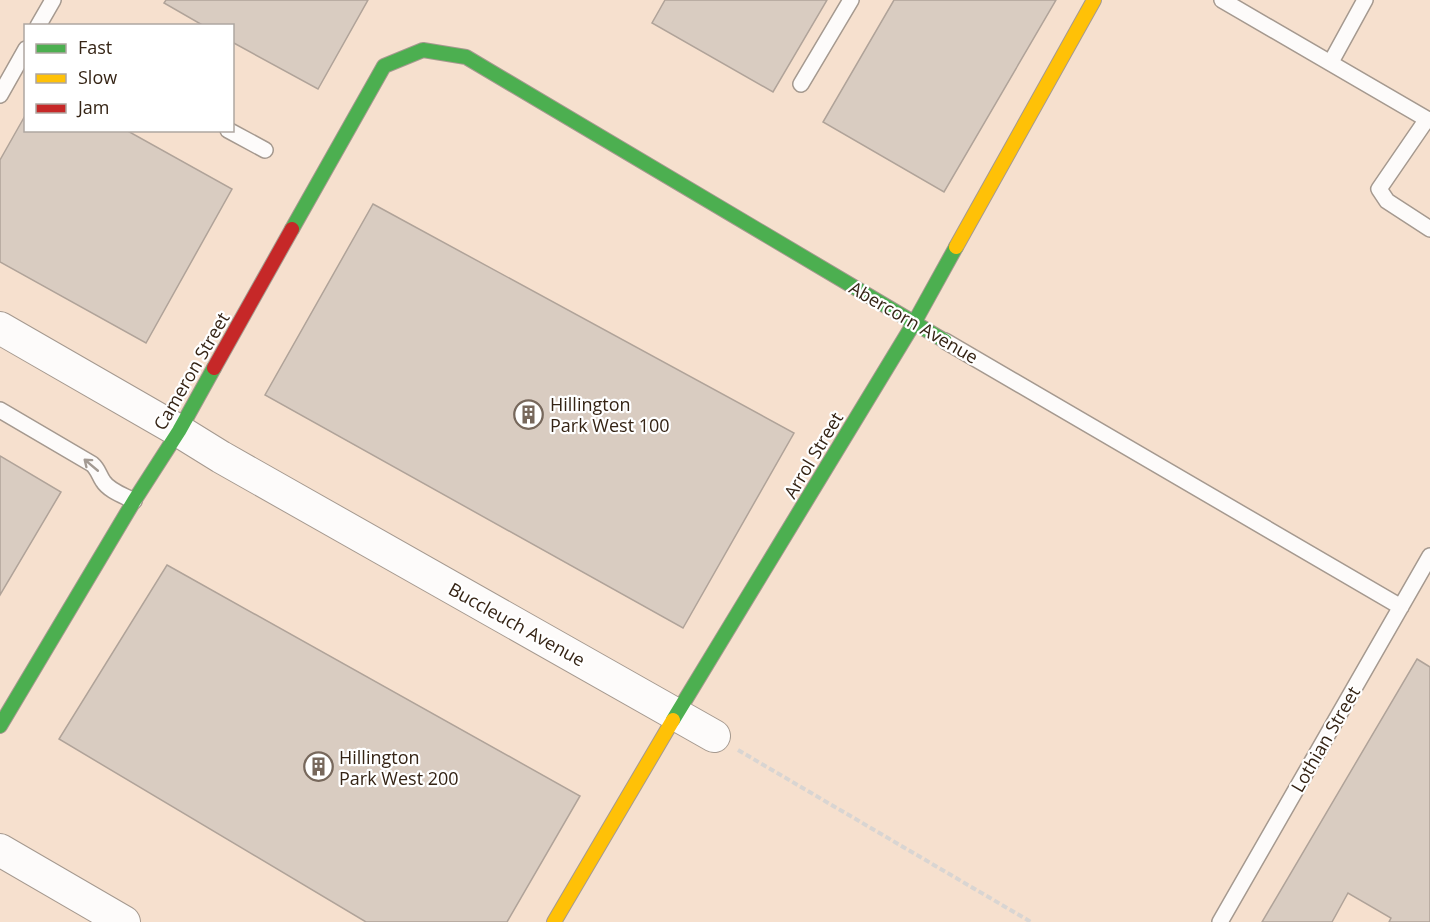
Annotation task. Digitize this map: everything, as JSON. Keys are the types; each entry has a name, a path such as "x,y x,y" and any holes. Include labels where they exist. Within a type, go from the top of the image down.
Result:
{"street":[{"name":"Arrol Street","path":"554,922 914,323 1094,0"},
{"name":"Abercorn Avenue","path":"423,50 466,57 945,341"},
{"name":"Cameron Street","path":"0,726 134,501 179,431 384,66 423,50"},
{"name":"Buccleuch Avenue","path":"0,328 221,457 714,736"},
{"path":"0,850 124,922"}],"lane":[{"path":"39,24 52,0"},
{"path":"801,84 851,0"},
{"path":"1222,0 1428,120 1379,189 1387,201 1430,229"},
{"path":"1330,62 1365,0"},
{"path":"0,95 24,53"},
{"path":"232,132 265,150"},
{"name":"Abercorn Avenue","path":"945,341 1401,607"},
{"path":"0,410 92,464 109,488 134,501"},
{"name":"Lothian Street","path":"1220,922 1430,556"}],"path":[{"path":"714,736 1031,922"}],"shaded area":[{"path":"0,0 1430,0 1430,922 0,922"}],"building":[{"path":"166,0 368,0 318,89 234,43 234,24 201,24 164,3"},
{"path":"665,0 827,0 773,92 652,23"},
{"path":"894,0 1056,0 944,192 823,122"},
{"path":"24,118 24,132 130,132 232,189 146,343 0,262 0,160"},
{"name":"Hillington Park West 100","path":"373,204 794,433 683,628 265,395"},
{"path":"0,456 61,492 0,595"},
{"name":"Hillington Park West 200","path":"167,565 580,796 507,922 366,922 59,739"},
{"path":"1417,659 1430,667 1430,922 1389,922 1391,918 1348,893 1332,922 1262,922"}],"traffic: fast":[{"path":"292,229 384,66 423,50 466,57 945,341"},
{"path":"673,720 914,323 956,247"},
{"path":"0,726 134,501 179,431 214,368"}],"traffic: slow":[{"path":"956,247 1094,0"},
{"path":"554,922 673,720"}],"traffic: jam":[{"path":"214,368 292,229"}],"place":[{"name":"Hillington Park West 100","path":"529,414"},
{"name":"Hillington Park West 200","path":"318,767"}]}
